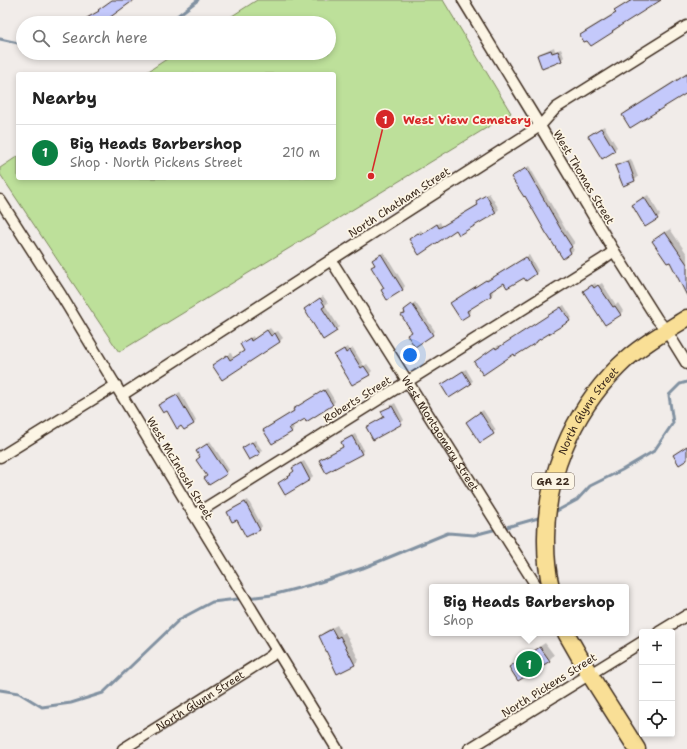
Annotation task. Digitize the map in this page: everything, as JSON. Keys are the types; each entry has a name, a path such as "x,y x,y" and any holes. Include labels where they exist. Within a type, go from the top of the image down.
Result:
{"main road":[{"name":"North Glynn Street","path":"550,584 546,550 549,499 556,470 568,438 584,409 609,376 641,347 687,318"},
{"path":"568,636 590,675 637,749"}],"street":[{"name":"West Thomas Street","path":"463,0 614,251 657,320 666,330 687,364"},
{"name":"North Chatham Street","path":"122,395 540,126 556,108 687,26"},
{"name":"West McIntosh Street","path":"0,200 61,295 337,749"},
{"name":"Roberts Street","path":"194,515 614,251"},
{"name":"West Montgomery Street","path":"330,260 535,584"},
{"path":"0,457 116,385"},
{"path":"664,629 687,616"},
{"name":"North Pickens Street","path":"469,749 639,644"},
{"name":"North Glynn Street","path":"123,749 271,656 276,650"}],"green space":[{"path":"257,0 443,0 511,113 119,352 0,174 0,168 16,157 16,180 336,180 336,72 147,72 165,60 336,60 336,16 232,16"}],"building":[{"path":"112,0 134,0 112,16 90,16 99,11 98,10"},
{"path":"632,0 661,0 591,46 587,41 584,42 580,35 616,13 614,11"},
{"path":"551,50 552,53 558,51 562,61 542,69 537,55"},
{"path":"687,74 687,93 630,128 622,115"},
{"path":"601,128 615,151 602,159 588,136"},
{"path":"628,161 635,181 623,186 615,166"},
{"path":"526,168 572,247 569,249 571,253 563,259 525,196 524,197 511,177"},
{"path":"486,195 496,213 459,235 456,230 419,255 409,239 418,233 420,235 437,224 439,228 478,205 476,201"},
{"path":"644,197 658,219 645,227 632,205"},
{"path":"665,232 687,264 687,296 670,262 667,263 652,241"},
{"path":"381,254 403,290 387,300 381,290 384,288 371,267 375,265 372,260"},
{"path":"526,257 536,274 526,281 524,278 507,288 504,283 490,292 491,296 467,311 469,315 461,320 450,303"},
{"path":"592,285 594,288 598,285 613,307 615,306 621,315 605,325 583,291"},
{"path":"320,298 325,306 322,308 337,331 323,340 304,309"},
{"path":"412,304 433,335 415,347 407,335 412,332 401,315 405,314 404,310"},
{"path":"561,307 570,321 515,356 514,354 483,375 474,362 495,347 496,349"},
{"path":"267,330 271,336 275,333 280,342 222,380 212,365 227,355 230,360 244,351 240,344 250,338 251,341"},
{"path":"344,349 346,353 350,350 361,368 364,366 370,375 352,385 334,355"},
{"path":"463,371 471,384 449,398 441,385"},
{"path":"324,390 333,405 306,422 305,419 289,428 292,432 272,444 263,430"},
{"path":"177,395 194,424 184,430 181,426 177,429 167,411 163,413 158,405"},
{"path":"392,406 402,424 373,440 366,427 384,417 381,411"},
{"path":"480,412 494,434 480,443 466,422"},
{"path":"352,436 362,454 326,473 319,460 343,447 341,442"},
{"path":"252,442 260,454 249,460 242,448"},
{"path":"207,444 227,474 209,485 204,478 207,476 196,460 200,457 196,451"},
{"path":"687,446 687,460 679,465 673,455"},
{"path":"301,463 310,480 285,495 278,483 291,475 290,474 294,471 292,468"},
{"path":"245,502 260,530 246,537 237,520 232,522 227,512"},
{"path":"332,629 337,638 340,636 355,665 337,674 319,636"},
{"path":"540,647 550,661 518,681 509,667"}],"waterway":[{"path":"177,16 198,0"},
{"path":"0,39 16,42"},
{"path":"553,513 577,500 590,486 622,470 654,451 673,423 669,395 680,384 687,382"},
{"path":"503,528 542,517"},
{"path":"0,690 19,693 42,707 71,703 103,693 180,619 212,602 272,595 314,584 363,568 448,533 474,535 497,529"}],"place":[{"name":"West View Cemetery","path":"371,176"},
{"name":"Big Heads Barbershop","path":"529,664"}]}
